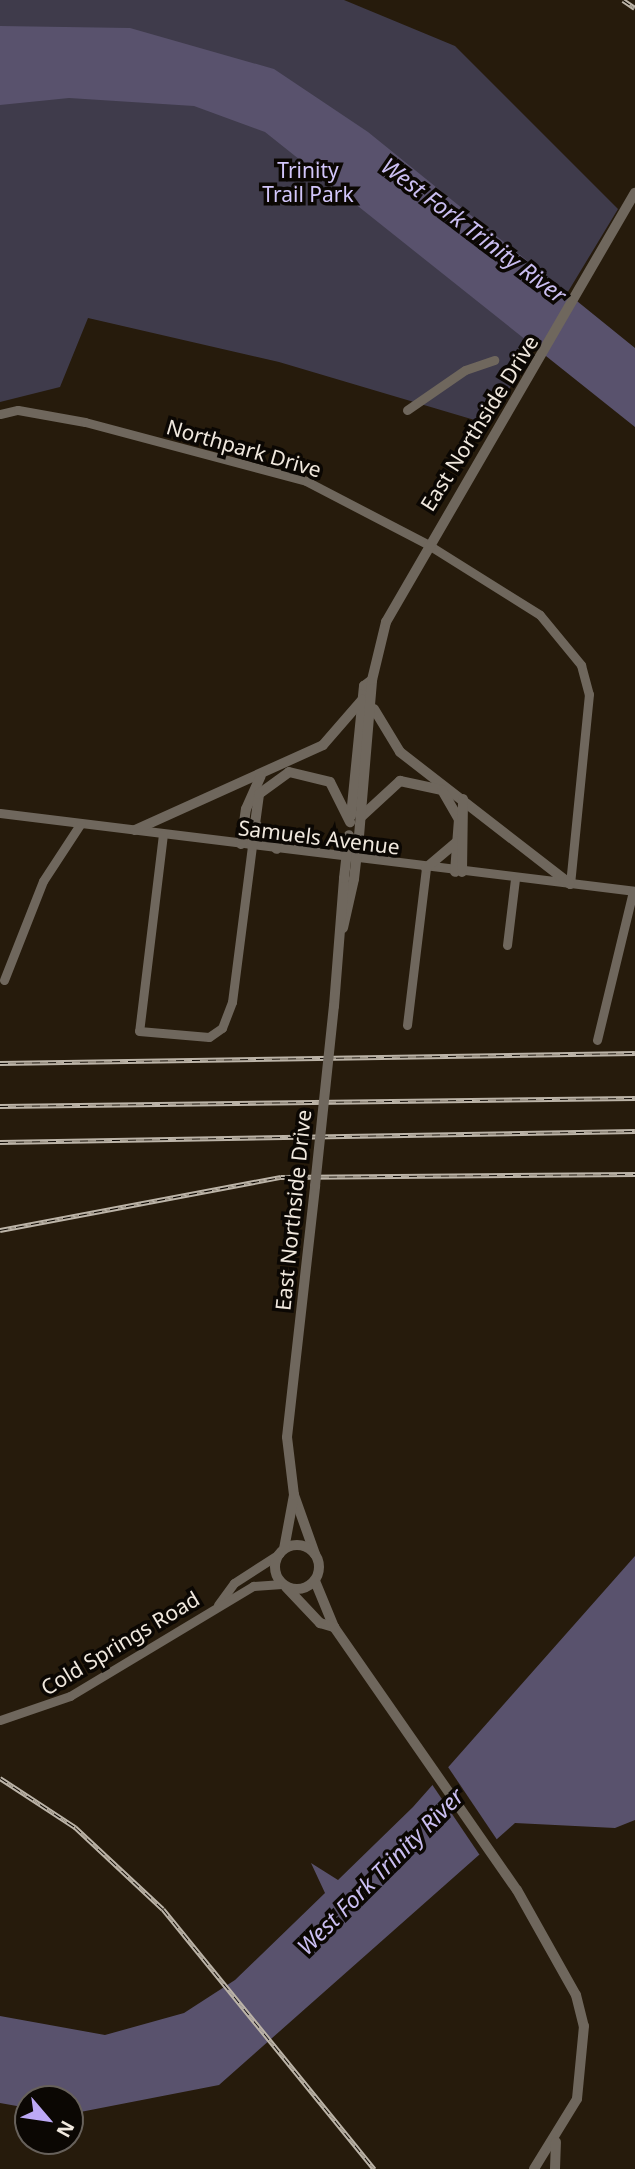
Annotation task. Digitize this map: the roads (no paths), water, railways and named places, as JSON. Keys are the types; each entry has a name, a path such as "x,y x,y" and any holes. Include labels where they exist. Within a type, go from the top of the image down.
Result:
{"street":[{"name":"East Northside Drive","path":"314,1554 293,1495 287,1437 367,703 372,680 386,622 427,544 609,245 635,193"},
{"path":"407,410 465,370 494,360"},
{"name":"Northpark Drive","path":"0,414 18,410 85,422 279,472 427,544 540,615 581,665 591,709 570,884"},
{"path":"135,830 261,776 323,745 367,703 392,743 570,884"},
{"path":"246,845 265,786 302,771 330,782 356,820 394,784 422,781 454,804 458,872"},
{"path":"163,834 139,1031 209,1037 222,1028 232,1002 246,845 246,809 261,776"},
{"path":"458,872 463,799"},
{"name":"Samuels Avenue","path":"0,813 458,872 634,891"},
{"path":"253,819 277,849"},
{"path":"4,980 43,881 81,823"},
{"path":"407,1025 426,868 458,841"},
{"path":"507,945 515,879"},
{"path":"597,1040 634,891"},
{"name":"East Northside Drive","path":"281,1552 293,1495"},
{"path":"334,1627 320,1623 284,1585 275,1568 281,1552 298,1545 314,1554 315,1581 334,1627 388,1698 561,1960 584,2026 577,2099 557,2139 534,2169"},
{"name":"Cold Springs Road","path":"218,1605 234,1583 281,1552"},
{"path":"284,1585 299,1590 315,1581"},
{"name":"Cold Springs Road","path":"0,1720 70,1696 253,1586 284,1585"},
{"path":"555,2169 557,2139"}],"water":[{"name":"West Fork Trinity River","path":"0,26 130,28 274,69 368,132 635,348 635,427 265,132 194,106 69,98 0,105"},
{"name":"West Fork Trinity River","path":"635,1556 635,1820 615,1828 515,1823 219,2085 84,2111 84,2085 14,2085 14,2106 0,2103 0,2016 105,2035 184,2013 235,1980 325,1893 311,1863 338,1880 413,1807"}],"railway":[{"path":"623,0 635,8"},
{"path":"0,1063 635,1053"},
{"path":"0,1106 635,1098"},
{"path":"0,1142 635,1131"},
{"path":"0,1230 281,1177 635,1174"},
{"path":"0,1778 75,1827 163,1909 374,2169"}],"park label":[{"name":"Trinity Trail Park","path":"308,182"}]}
